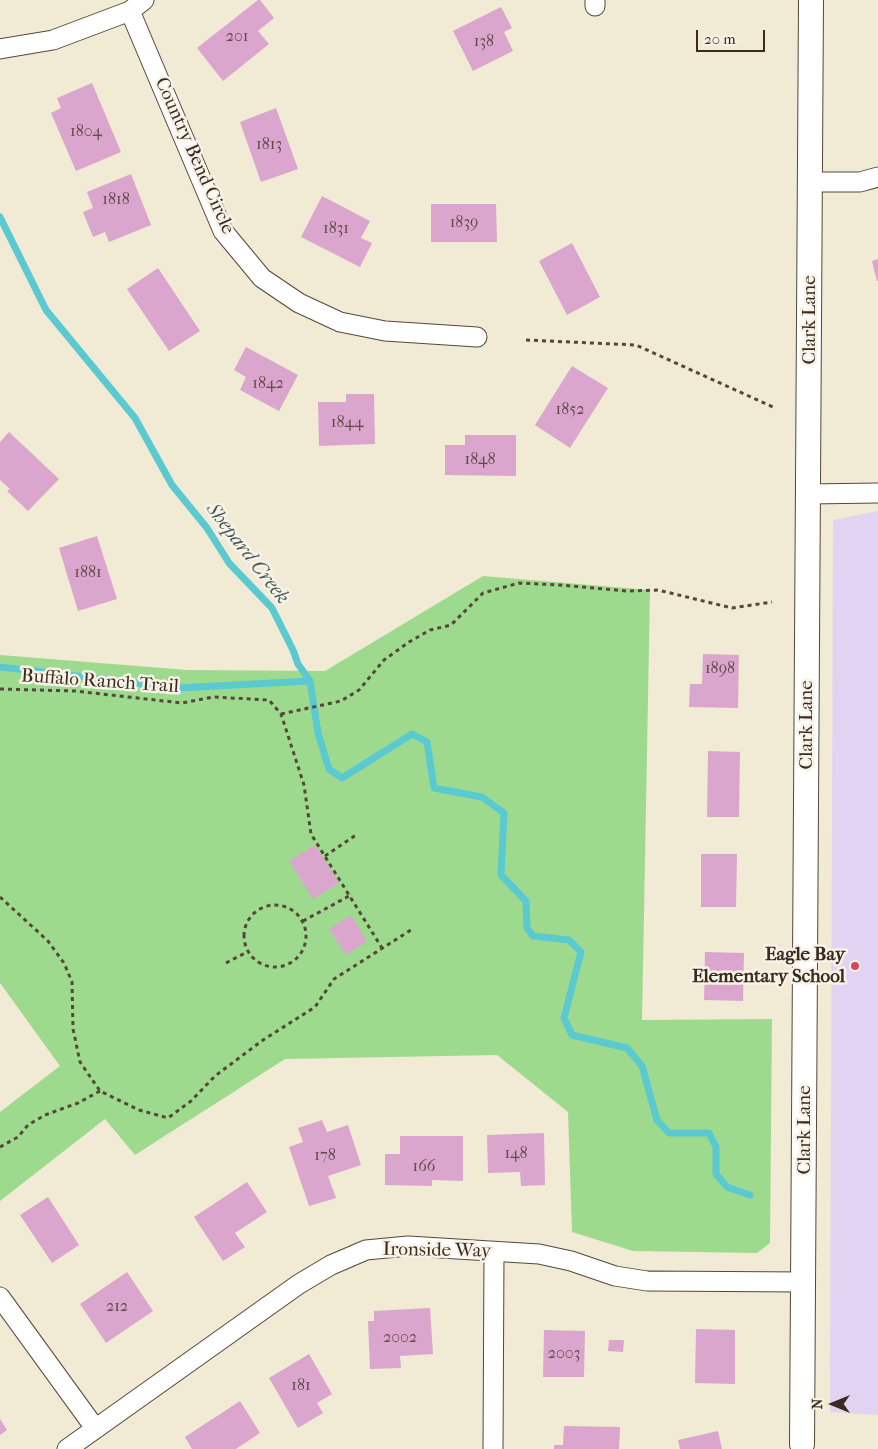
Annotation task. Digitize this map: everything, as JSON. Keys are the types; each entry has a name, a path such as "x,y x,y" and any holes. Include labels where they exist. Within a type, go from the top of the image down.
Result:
{"street":[{"name":"Clark Lane","path":"803,1446 811,0"},
{"path":"0,49 52,40 137,5"},
{"name":"Country Bend Circle","path":"137,5 223,231 262,278 300,303 340,322 385,331 477,337"},
{"path":"811,182 860,182 878,177"},
{"path":"808,494 878,493"},
{"name":"Ironside Way","path":"67,1449 299,1284 331,1265 366,1250 400,1247 547,1256 571,1261 616,1276 647,1281 804,1282"},
{"path":"493,1449 494,1252"},
{"path":"0,1298 95,1428"}],"path":[{"path":"526,340 636,345 773,406"},
{"path":"382,948 311,834 304,784 281,714 341,701 359,690 384,660 409,642 430,630 451,625 483,593 519,583 627,591 658,590 732,608 772,602"},
{"name":"Buffalo Ranch Trail","path":"0,689 75,691 182,703 213,697 269,700 281,714"},
{"path":"325,856 356,835"},
{"path":"303,921 349,896"},
{"path":"0,897 48,941 64,964 72,982 72,1029 80,1062 100,1091 139,1110 168,1118 191,1101 215,1076 263,1040 315,1007 334,979 414,928"},
{"path":"276,904 287,907 303,921 306,942 302,953 285,966 269,967 254,960 247,952 243,940 244,930 248,919 255,911 276,904"},
{"path":"226,964 247,952"},
{"path":"0,1147 18,1137 28,1125 45,1115 78,1103 100,1091"}],"shaded area":[{"name":"Eagle Bay Elementary School","path":"878,511 878,1415 830,1412 833,520"}],"green space":[{"path":"483,576 650,590 642,1020 772,1019 770,1243 757,1253 633,1251 572,1232 568,1112 497,1055 285,1059 135,1155 105,1119 0,1201 0,1112 60,1066 0,983 0,655 187,670 325,671"}],"building":[{"path":"258,0 274,18 258,31 269,44 223,81 197,48"},
{"path":"501,7 512,28 504,32 513,51 473,71 453,31"},
{"path":"92,83 121,152 76,171 51,113 61,108 57,98"},
{"path":"276,108 298,169 261,182 240,122"},
{"path":"131,174 151,225 109,242 105,232 93,237 83,212 93,208 87,192"},
{"path":"322,196 370,221 361,238 372,243 360,267 301,237"},
{"path":"431,204 496,204 497,242 431,242"},
{"path":"572,243 600,297 567,315 539,261"},
{"path":"878,259 878,281 877,281 872,261"},
{"path":"158,268 200,331 169,351 127,289"},
{"path":"246,347 298,375 279,411 240,390 246,377 234,370"},
{"path":"572,366 608,388 570,448 535,425"},
{"path":"346,394 374,394 375,444 319,446 318,402 346,402"},
{"path":"9,432 59,479 28,511 7,491 10,489 0,480 0,442"},
{"path":"465,435 516,435 516,476 445,475 445,445 465,445"},
{"path":"97,536 117,599 78,611 59,548"},
{"path":"703,654 739,655 738,708 689,707 690,684 702,684"},
{"path":"708,751 740,752 739,817 707,817"},
{"path":"315,845 339,883 313,899 289,861"},
{"path":"701,854 737,854 736,907 701,907"},
{"path":"351,915 367,941 346,955 329,929"},
{"path":"705,952 744,953 743,1001 704,1000"},
{"path":"322,1120 327,1132 348,1125 361,1165 328,1176 336,1198 309,1206 289,1147 303,1142 298,1128"},
{"path":"544,1133 545,1185 521,1186 520,1172 488,1173 487,1135"},
{"path":"400,1136 463,1136 463,1181 432,1180 432,1186 385,1185 385,1154 400,1154"},
{"path":"247,1182 267,1212 235,1233 245,1247 223,1261 194,1217"},
{"path":"48,1197 79,1245 52,1263 20,1215"},
{"path":"127,1272 153,1311 106,1343 80,1304"},
{"path":"430,1308 433,1354 400,1356 401,1368 370,1369 368,1321 374,1321 374,1311"},
{"path":"696,1329 735,1330 735,1384 695,1383"},
{"path":"544,1330 585,1331 584,1377 543,1377"},
{"path":"609,1340 624,1340 623,1352 608,1351"},
{"path":"309,1354 332,1394 317,1403 323,1413 298,1428 269,1378"},
{"path":"240,1401 260,1433 236,1449 192,1449 185,1437"},
{"path":"0,1419 7,1430 0,1435"},
{"path":"564,1426 620,1427 619,1449 554,1449 554,1445 563,1445"},
{"path":"718,1431 722,1449 680,1449 678,1440"}],"waterway":[{"name":"Shepard Creek","path":"0,217 46,310 135,418 172,485 207,528 229,563 272,608 298,664 310,681 318,733 329,769 342,778 412,734 427,742 434,788 482,797 504,813 501,875 526,901 527,928 533,936 569,940 581,952 564,1018 572,1035 627,1048 642,1066 657,1120 669,1133 709,1133 716,1147 716,1174 727,1187 750,1195"},
{"path":"0,667 178,688 310,681"}],"place":[{"name":"Eagle Bay Elementary School","path":"855,966"}]}
